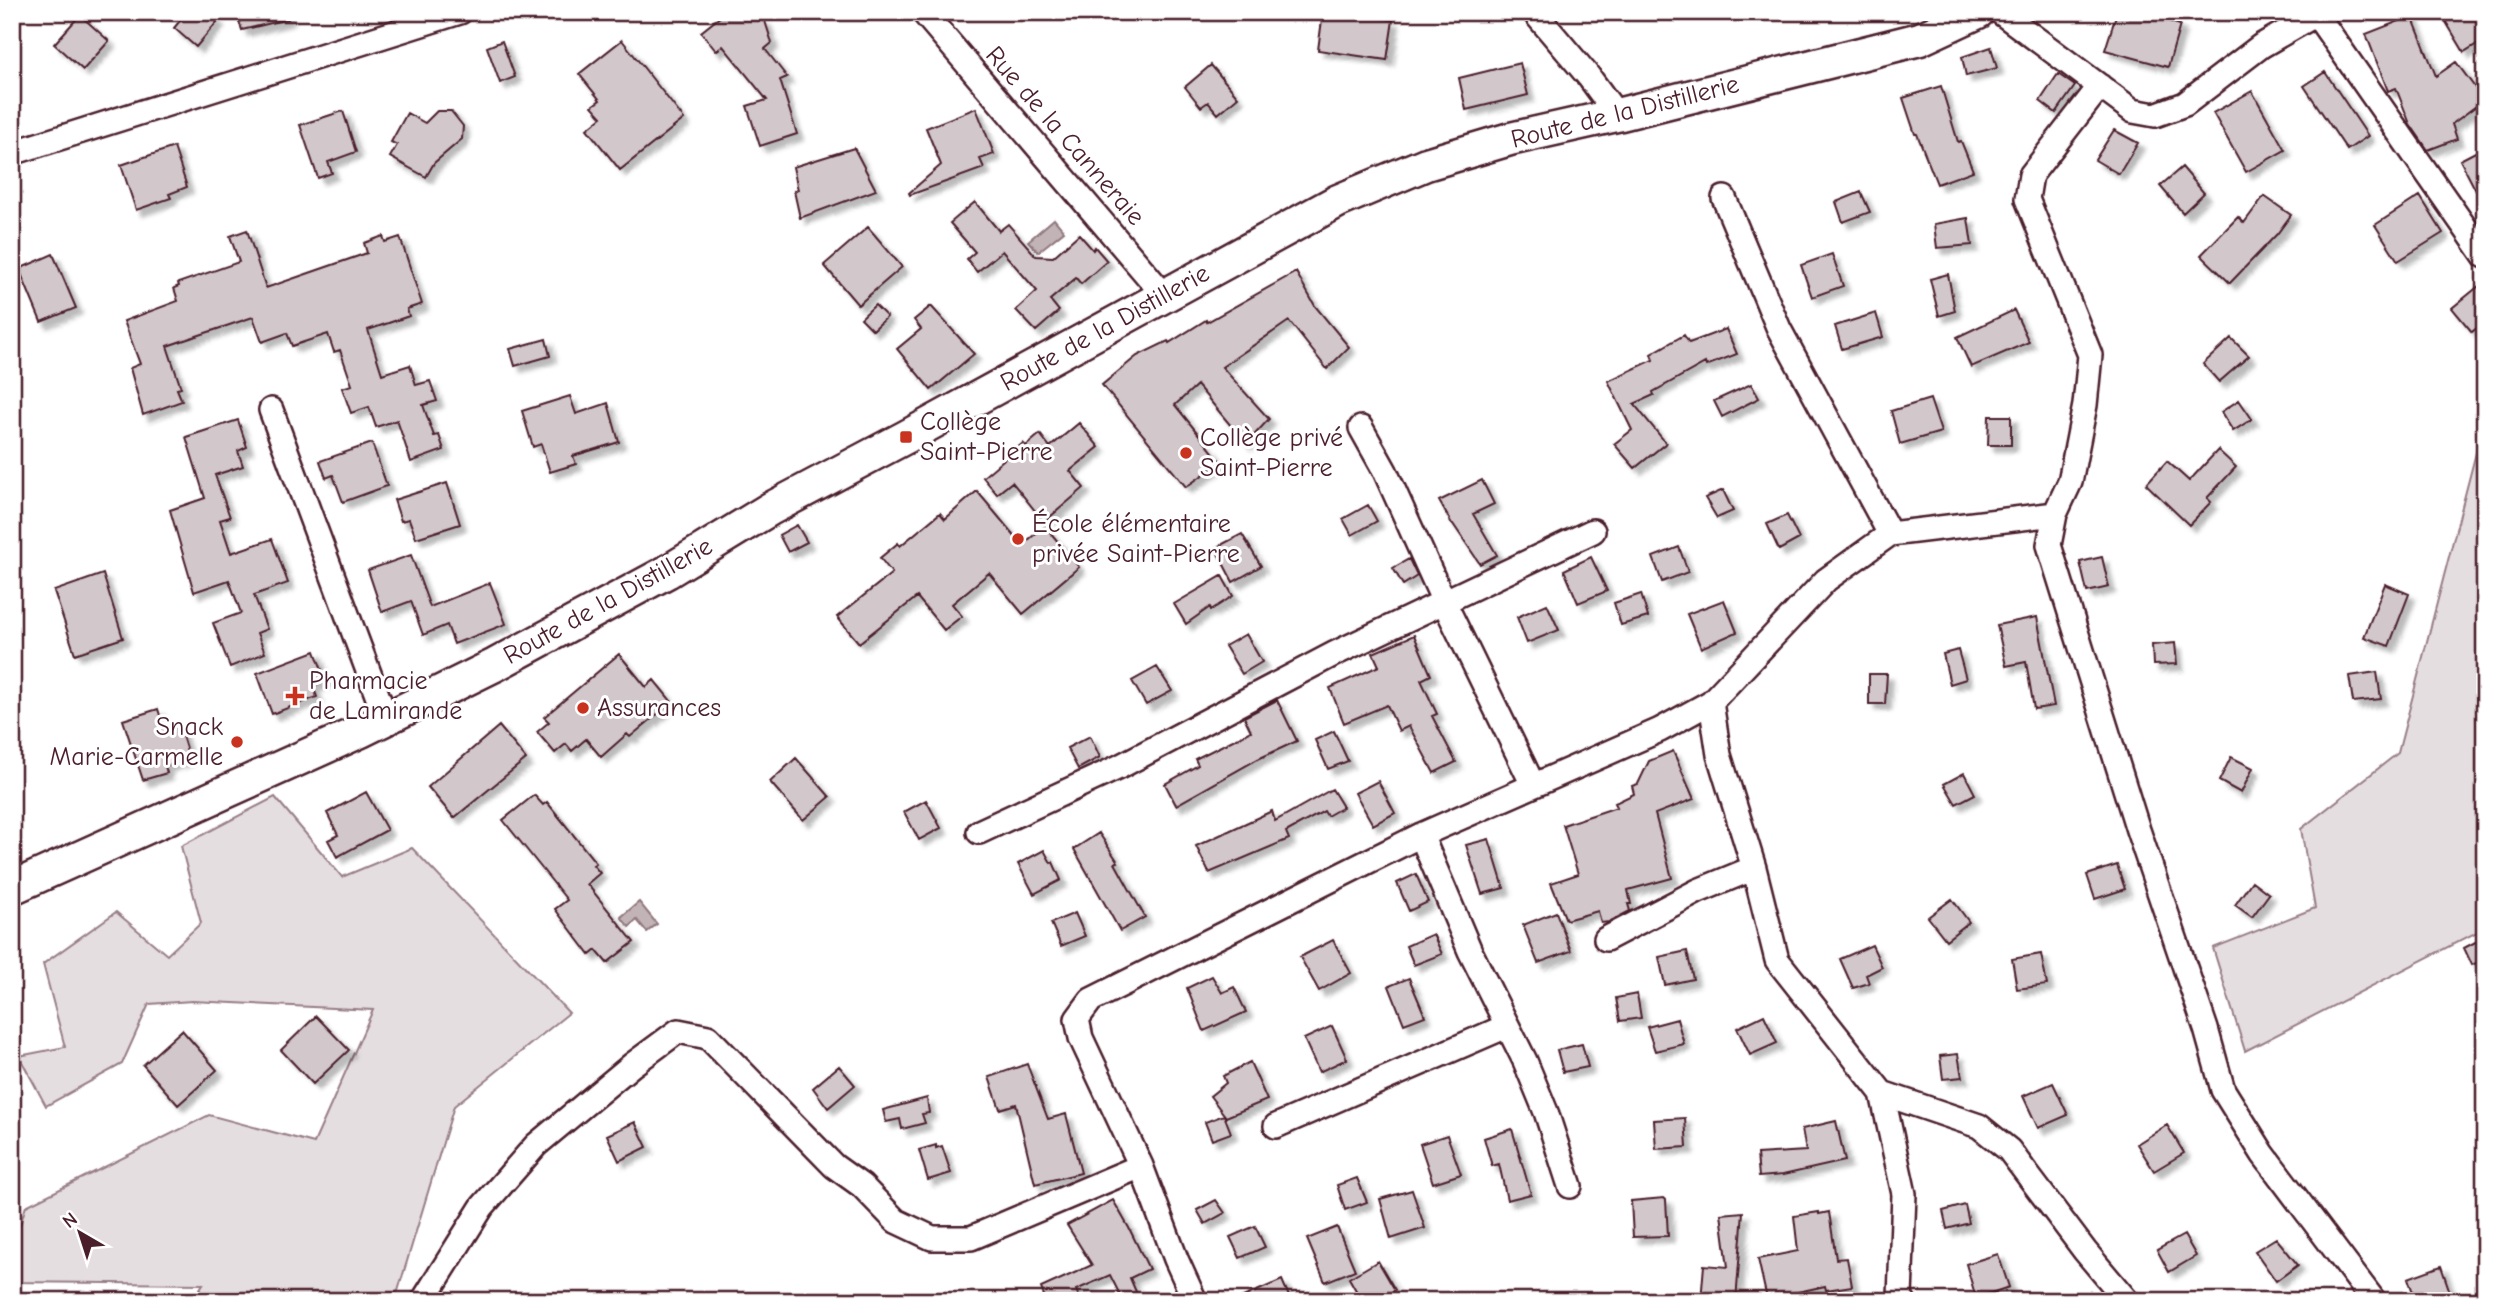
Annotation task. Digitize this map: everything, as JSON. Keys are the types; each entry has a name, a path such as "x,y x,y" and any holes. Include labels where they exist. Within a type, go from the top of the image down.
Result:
{"street":[{"path":"12,153 460,12"},
{"name":"Rue de la Canneraie","path":"923,12 1164,295"},
{"path":"1534,12 1617,115"},
{"name":"Route de la Distillerie","path":"12,888 386,719 495,665 667,572 770,509 1338,201 1426,164 1510,139 1920,39 1978,12"},
{"path":"2000,12 2133,111 2155,115 2185,104 2261,46 2318,13 2485,256"},
{"path":"2100,86 2031,175 2027,199 2090,355 2085,405 2070,482 2055,514 2049,545 2138,830 2206,1029 2223,1090 2263,1154 2374,1301"},
{"path":"1724,198 1779,329 1890,534"},
{"path":"271,410 386,719"},
{"path":"1361,428 1385,471 1444,602 1533,785"},
{"path":"1195,1301 1141,1166 1081,1038 1077,1019 1091,1000 1421,835 1660,730 1711,702 1826,580 1890,534 2055,514"},
{"path":"979,832 1119,767 1334,653 1593,531"},
{"path":"1711,702 1719,755 1755,868 1777,960 1882,1093 1904,1194 1898,1300"},
{"path":"1421,835 1470,951 1525,1061 1546,1112 1570,1186"},
{"path":"1606,939 1698,891 1755,868"},
{"path":"1276,1126 1507,1026"},
{"path":"424,1301 482,1207 536,1145 632,1065 678,1031 708,1037 834,1166 862,1186 895,1221 932,1238 971,1238 1141,1166"},
{"path":"1882,1093 1979,1126 2009,1150 2085,1251 2127,1301"}],"shaded area":[{"path":"1054,219 1064,231 1038,252 1028,241"},
{"path":"2485,418 2485,928 2245,1051 2213,948 2315,908 2301,829 2398,753"},
{"path":"275,797 342,877 412,848 569,1013 454,1106 398,1291 386,1301 192,1301 203,1284 12,1282 12,1251 26,1206 209,1115 314,1143 373,1010 192,1001 149,1004 122,1064 46,1106 19,1056 65,1047 43,964 116,912 167,955 201,923 181,846"},
{"path":"639,902 657,924 647,932 637,920 629,927 621,917"}],"building":[{"path":"187,12 207,12 218,21 196,47 174,28"},
{"path":"236,12 287,12 288,19 242,30"},
{"path":"726,12 736,12 765,21 772,43 765,49 787,77 780,80 797,134 760,146 747,106 767,100 723,46 716,51 701,32"},
{"path":"1323,12 1393,20 1387,60 1318,50"},
{"path":"2117,12 2173,12 2171,22 2180,25 2168,67 2105,50"},
{"path":"2440,12 2485,12 2485,39 2464,52"},
{"path":"80,15 109,41 83,70 54,44"},
{"path":"2412,16 2436,76 2456,62 2484,100 2452,124 2457,139 2428,150 2410,124 2396,88 2388,91 2366,34"},
{"path":"622,40 684,119 620,170 587,129 602,117 592,106 600,100 579,74"},
{"path":"502,41 515,77 500,83 487,47"},
{"path":"1991,47 1997,68 1966,76 1962,57"},
{"path":"1520,63 1528,95 1466,110 1459,78"},
{"path":"1211,65 1238,97 1218,114 1208,102 1201,107 1185,87"},
{"path":"2325,72 2368,136 2347,150 2304,86"},
{"path":"2058,74 2075,86 2056,113 2040,101"},
{"path":"1941,86 1958,142 1961,141 1973,171 1937,184 1903,98"},
{"path":"2252,91 2285,150 2246,172 2213,113"},
{"path":"976,108 994,154 980,159 984,168 910,195 909,193 941,165 926,128"},
{"path":"343,111 356,152 328,162 332,173 318,178 300,125"},
{"path":"437,111 451,111 463,126 462,139 434,163 426,177 390,157 397,145 391,142 407,113 425,123"},
{"path":"2114,130 2138,143 2119,174 2095,160"},
{"path":"174,147 187,187 169,194 171,198 136,210 121,165"},
{"path":"2485,147 2485,208 2460,160"},
{"path":"854,148 876,190 800,218 794,191 798,190 793,167"},
{"path":"2182,167 2204,193 2183,213 2160,186"},
{"path":"1861,192 1870,212 1843,222 1836,202"},
{"path":"2264,196 2291,215 2277,234 2230,283 2201,255 2238,217 2244,223"},
{"path":"2420,196 2443,233 2398,261 2375,225"},
{"path":"975,202 999,231 1008,224 1036,256 1053,257 1079,234 1107,261 1081,284 1076,278 1050,300 1059,311 1036,331 1016,310 1037,291 1002,251 977,272 967,259 975,252 950,223"},
{"path":"1968,218 1972,245 1937,248 1934,224"},
{"path":"868,227 902,267 858,305 824,265"},
{"path":"247,230 266,288 367,253 364,243 383,236 385,242 400,237 422,304 407,309 409,316 368,330 382,374 410,365 416,385 430,381 437,401 423,405 434,436 439,435 444,450 411,462 397,420 376,427 369,407 351,413 342,388 352,385 340,350 334,352 328,334 292,346 287,333 262,342 253,317 167,346 181,388 177,389 182,401 143,415 130,368 140,364 124,321 178,301 174,288 179,286 178,283 239,262 230,236"},
{"path":"53,254 76,308 41,322 19,269"},
{"path":"1832,254 1843,286 1812,297 1801,265"},
{"path":"1296,272 1315,306 1349,347 1327,369 1289,321 1222,367 1269,419 1246,444 1197,385 1175,405 1221,462 1186,487 1102,385 1137,356 1168,341 1169,343"},
{"path":"1948,274 1955,311 1939,316 1930,279"},
{"path":"2485,281 2485,321 2472,332 2452,308"},
{"path":"875,305 887,317 873,330 861,318"},
{"path":"931,306 974,354 931,390 897,349 921,329 914,320"},
{"path":"2014,310 2029,342 1971,367 1957,337"},
{"path":"1876,313 1883,337 1842,349 1835,326"},
{"path":"1726,329 1737,354 1706,366 1705,363 1653,392 1654,395 1634,404 1666,443 1635,468 1614,444 1632,430 1608,381 1653,360 1651,354 1684,335 1689,343"},
{"path":"2231,338 2249,356 2219,382 2203,364"},
{"path":"546,339 550,356 515,366 510,349"},
{"path":"1751,384 1759,398 1722,417 1714,401"},
{"path":"570,396 576,414 608,403 619,442 573,456 576,464 550,472 541,444 533,447 522,411"},
{"path":"1930,399 1941,432 1900,444 1891,411"},
{"path":"2239,400 2252,419 2233,431 2221,412"},
{"path":"1989,416 2011,416 2011,445 1988,445"},
{"path":"238,420 247,447 238,451 243,466 215,475 230,517 220,520 231,553 272,539 288,583 254,595 267,629 257,633 265,653 230,667 213,623 241,613 229,580 194,592 170,510 205,498 186,437"},
{"path":"1079,423 1099,447 1070,471 1084,488 1044,522 1012,482 997,494 983,477 1023,443 1026,446 1040,434 1050,447"},
{"path":"372,443 387,486 343,502 333,475 326,478 320,461"},
{"path":"2218,450 2236,467 2207,498 2211,502 2189,525 2146,484 2167,461 2189,481"},
{"path":"1482,480 1494,504 1473,514 1497,555 1480,564 1439,501"},
{"path":"447,483 460,524 416,538 409,519 401,521 394,500"},
{"path":"1723,490 1733,511 1717,518 1705,498"},
{"path":"977,491 1022,545 1045,526 1079,567 1023,614 989,573 952,604 962,616 944,630 917,597 859,643 837,617 892,573 880,558 898,543 900,546 940,513 945,519"},
{"path":"1368,505 1377,521 1352,535 1343,519"},
{"path":"1787,515 1799,539 1779,550 1767,524"},
{"path":"797,525 807,542 788,552 779,535"},
{"path":"1242,534 1261,566 1233,582 1215,548"},
{"path":"1679,547 1688,572 1662,582 1653,557"},
{"path":"411,555 430,607 490,583 506,624 454,644 447,625 423,635 411,601 382,612 368,570"},
{"path":"1591,557 1607,591 1578,603 1564,570"},
{"path":"2102,557 2109,587 2087,592 2080,562"},
{"path":"1409,559 1417,576 1403,585 1393,568"},
{"path":"103,574 123,638 75,654 54,591"},
{"path":"1222,576 1233,596 1211,610 1210,607 1186,624 1174,604"},
{"path":"2385,584 2409,594 2389,646 2364,637"},
{"path":"1641,594 1648,617 1621,625 1614,603"},
{"path":"1724,600 1737,632 1701,648 1687,614"},
{"path":"1547,604 1559,630 1527,643 1517,617"},
{"path":"2037,617 2054,706 2034,709 2026,662 2006,666 1997,625"},
{"path":"1246,634 1262,662 1242,674 1225,646"},
{"path":"1414,635 1431,675 1421,680 1437,714 1432,716 1456,762 1434,773 1409,726 1399,731 1387,705 1344,723 1330,688 1379,666 1373,653"},
{"path":"2175,643 2177,664 2153,665 2152,645"},
{"path":"1958,650 1966,679 1950,684 1943,654"},
{"path":"315,651 326,681 313,686 317,697 272,714 257,673"},
{"path":"619,654 646,687 654,680 672,702 630,737 627,734 601,757 586,739 572,751 566,744 555,753 537,732 549,722 544,717"},
{"path":"1157,667 1172,691 1146,705 1132,681"},
{"path":"2377,672 2381,699 2353,702 2349,676"},
{"path":"1869,674 1887,674 1885,704 1869,704"},
{"path":"1277,700 1297,741 1258,759 1176,805 1165,784 1198,765 1195,759 1251,731 1244,717"},
{"path":"158,709 165,731 179,726 189,758 165,766 167,773 143,780 123,720"},
{"path":"499,726 526,759 454,818 428,787"},
{"path":"1334,731 1348,761 1328,769 1315,740"},
{"path":"1090,736 1100,757 1078,769 1067,748"},
{"path":"1673,751 1694,799 1655,814 1672,878 1628,890 1630,911 1609,922 1601,923 1598,911 1566,920 1551,883 1578,874 1563,825 1617,807 1615,803 1634,794 1632,786 1638,784 1649,761"},
{"path":"2231,757 2253,768 2241,793 2219,781"},
{"path":"796,758 830,797 803,820 770,782"},
{"path":"1964,773 1975,794 1956,804 1944,784"},
{"path":"1378,781 1395,813 1373,825 1355,793"},
{"path":"1332,789 1343,807 1327,816 1324,811 1286,832 1289,839 1209,873 1196,846 1272,811 1275,821"},
{"path":"366,792 387,830 337,857 328,840 338,835 327,813"},
{"path":"534,795 543,805 547,802 596,863 593,865 600,873 587,884 634,942 607,963 596,950 590,955 555,909 567,900 503,820"},
{"path":"926,800 941,828 919,840 904,812"},
{"path":"1099,833 1118,862 1115,863 1145,917 1120,931 1074,849"},
{"path":"1489,839 1504,888 1482,894 1466,845"},
{"path":"1044,850 1061,880 1034,894 1018,864"},
{"path":"2117,865 2125,889 2095,899 2087,875"},
{"path":"1416,874 1428,902 1409,911 1397,883"},
{"path":"2252,881 2269,894 2252,917 2235,905"},
{"path":"1952,899 1969,922 1946,940 1928,917"},
{"path":"1556,912 1571,951 1538,963 1523,925"},
{"path":"1075,913 1085,936 1061,946 1051,923"},
{"path":"1433,934 1442,954 1414,965 1406,946"},
{"path":"2485,937 2485,959 2472,965 2464,948"},
{"path":"1333,940 1351,973 1319,991 1300,957"},
{"path":"1872,945 1882,967 1866,975 1869,983 1853,988 1840,959"},
{"path":"1687,951 1693,979 1665,985 1659,957"},
{"path":"2041,954 2047,985 2017,989 2012,959"},
{"path":"1212,976 1222,993 1234,987 1246,1012 1204,1031 1187,988"},
{"path":"1409,978 1425,1016 1404,1024 1389,986"},
{"path":"1637,994 1641,1018 1620,1021 1616,998"},
{"path":"1764,1015 1777,1043 1750,1055 1737,1028"},
{"path":"316,1016 349,1050 313,1084 281,1050"},
{"path":"1677,1019 1684,1044 1655,1051 1647,1027"},
{"path":"1332,1026 1347,1059 1319,1072 1304,1039"},
{"path":"182,1030 217,1070 178,1105 143,1065"},
{"path":"1582,1044 1588,1067 1563,1072 1557,1050"},
{"path":"1958,1054 1962,1077 1943,1079 1940,1056"},
{"path":"1250,1062 1267,1100 1226,1117 1210,1096 1226,1083 1223,1076"},
{"path":"1027,1064 1048,1119 1066,1114 1081,1173 1035,1184 1016,1104 1000,1109 989,1077"},
{"path":"839,1066 855,1085 828,1108 813,1088"},
{"path":"2053,1083 2068,1115 2038,1128 2023,1096"},
{"path":"927,1098 929,1113 922,1114 925,1123 902,1129 900,1119 886,1122 883,1110"},
{"path":"1224,1115 1231,1133 1212,1140 1205,1122"},
{"path":"1685,1118 1687,1147 1656,1149 1654,1120"},
{"path":"1836,1121 1845,1161 1783,1175 1759,1177 1757,1154 1806,1151 1802,1129"},
{"path":"635,1122 647,1147 619,1161 607,1135"},
{"path":"2167,1125 2184,1153 2154,1171 2137,1144"},
{"path":"1512,1129 1531,1194 1507,1200 1499,1164 1492,1166 1484,1138"},
{"path":"1447,1135 1461,1174 1433,1183 1420,1144"},
{"path":"936,1145 936,1148 942,1146 951,1173 928,1180 919,1150"},
{"path":"1357,1178 1367,1202 1345,1210 1337,1185"},
{"path":"1412,1190 1425,1228 1391,1239 1380,1199"},
{"path":"1664,1198 1668,1236 1633,1237 1631,1201"},
{"path":"1113,1200 1149,1269 1130,1278 1140,1301 1123,1301 1110,1275 1076,1290 1081,1301 1046,1301 1041,1288 1092,1265 1067,1225"},
{"path":"1216,1200 1225,1213 1205,1224 1197,1210"},
{"path":"1965,1205 1969,1223 1947,1229 1943,1211"},
{"path":"1743,1212 1736,1301 1701,1301 1704,1265 1728,1267 1721,1214"},
{"path":"1829,1212 1836,1259 1847,1258 1852,1286 1826,1290 1825,1286 1767,1299 1758,1259 1798,1251 1794,1216"},
{"path":"1255,1226 1265,1247 1240,1258 1230,1237"},
{"path":"1337,1227 1355,1270 1325,1282 1307,1239"},
{"path":"2184,1235 2196,1256 2169,1272 2157,1250"},
{"path":"2276,1238 2298,1265 2276,1281 2255,1251"},
{"path":"1998,1254 2009,1287 1976,1298 1966,1264"},
{"path":"1378,1261 1395,1290 1376,1301 1362,1301 1349,1278"},
{"path":"2441,1266 2453,1301 2416,1301 2408,1278"},
{"path":"1282,1280 1291,1301 1234,1301"}],"place":[{"name":"Collège Saint-Pierre","path":"906,437"},
{"name":"Collège privé Saint-Pierre","path":"1186,453"},
{"name":"École élémentaire privée Saint-Pierre","path":"1018,539"},
{"name":"Pharmacie de Lamirande","path":"295,696"},
{"name":"Assurances","path":"583,708"},
{"name":"Snack Marie-Carmelle","path":"237,742"}]}
